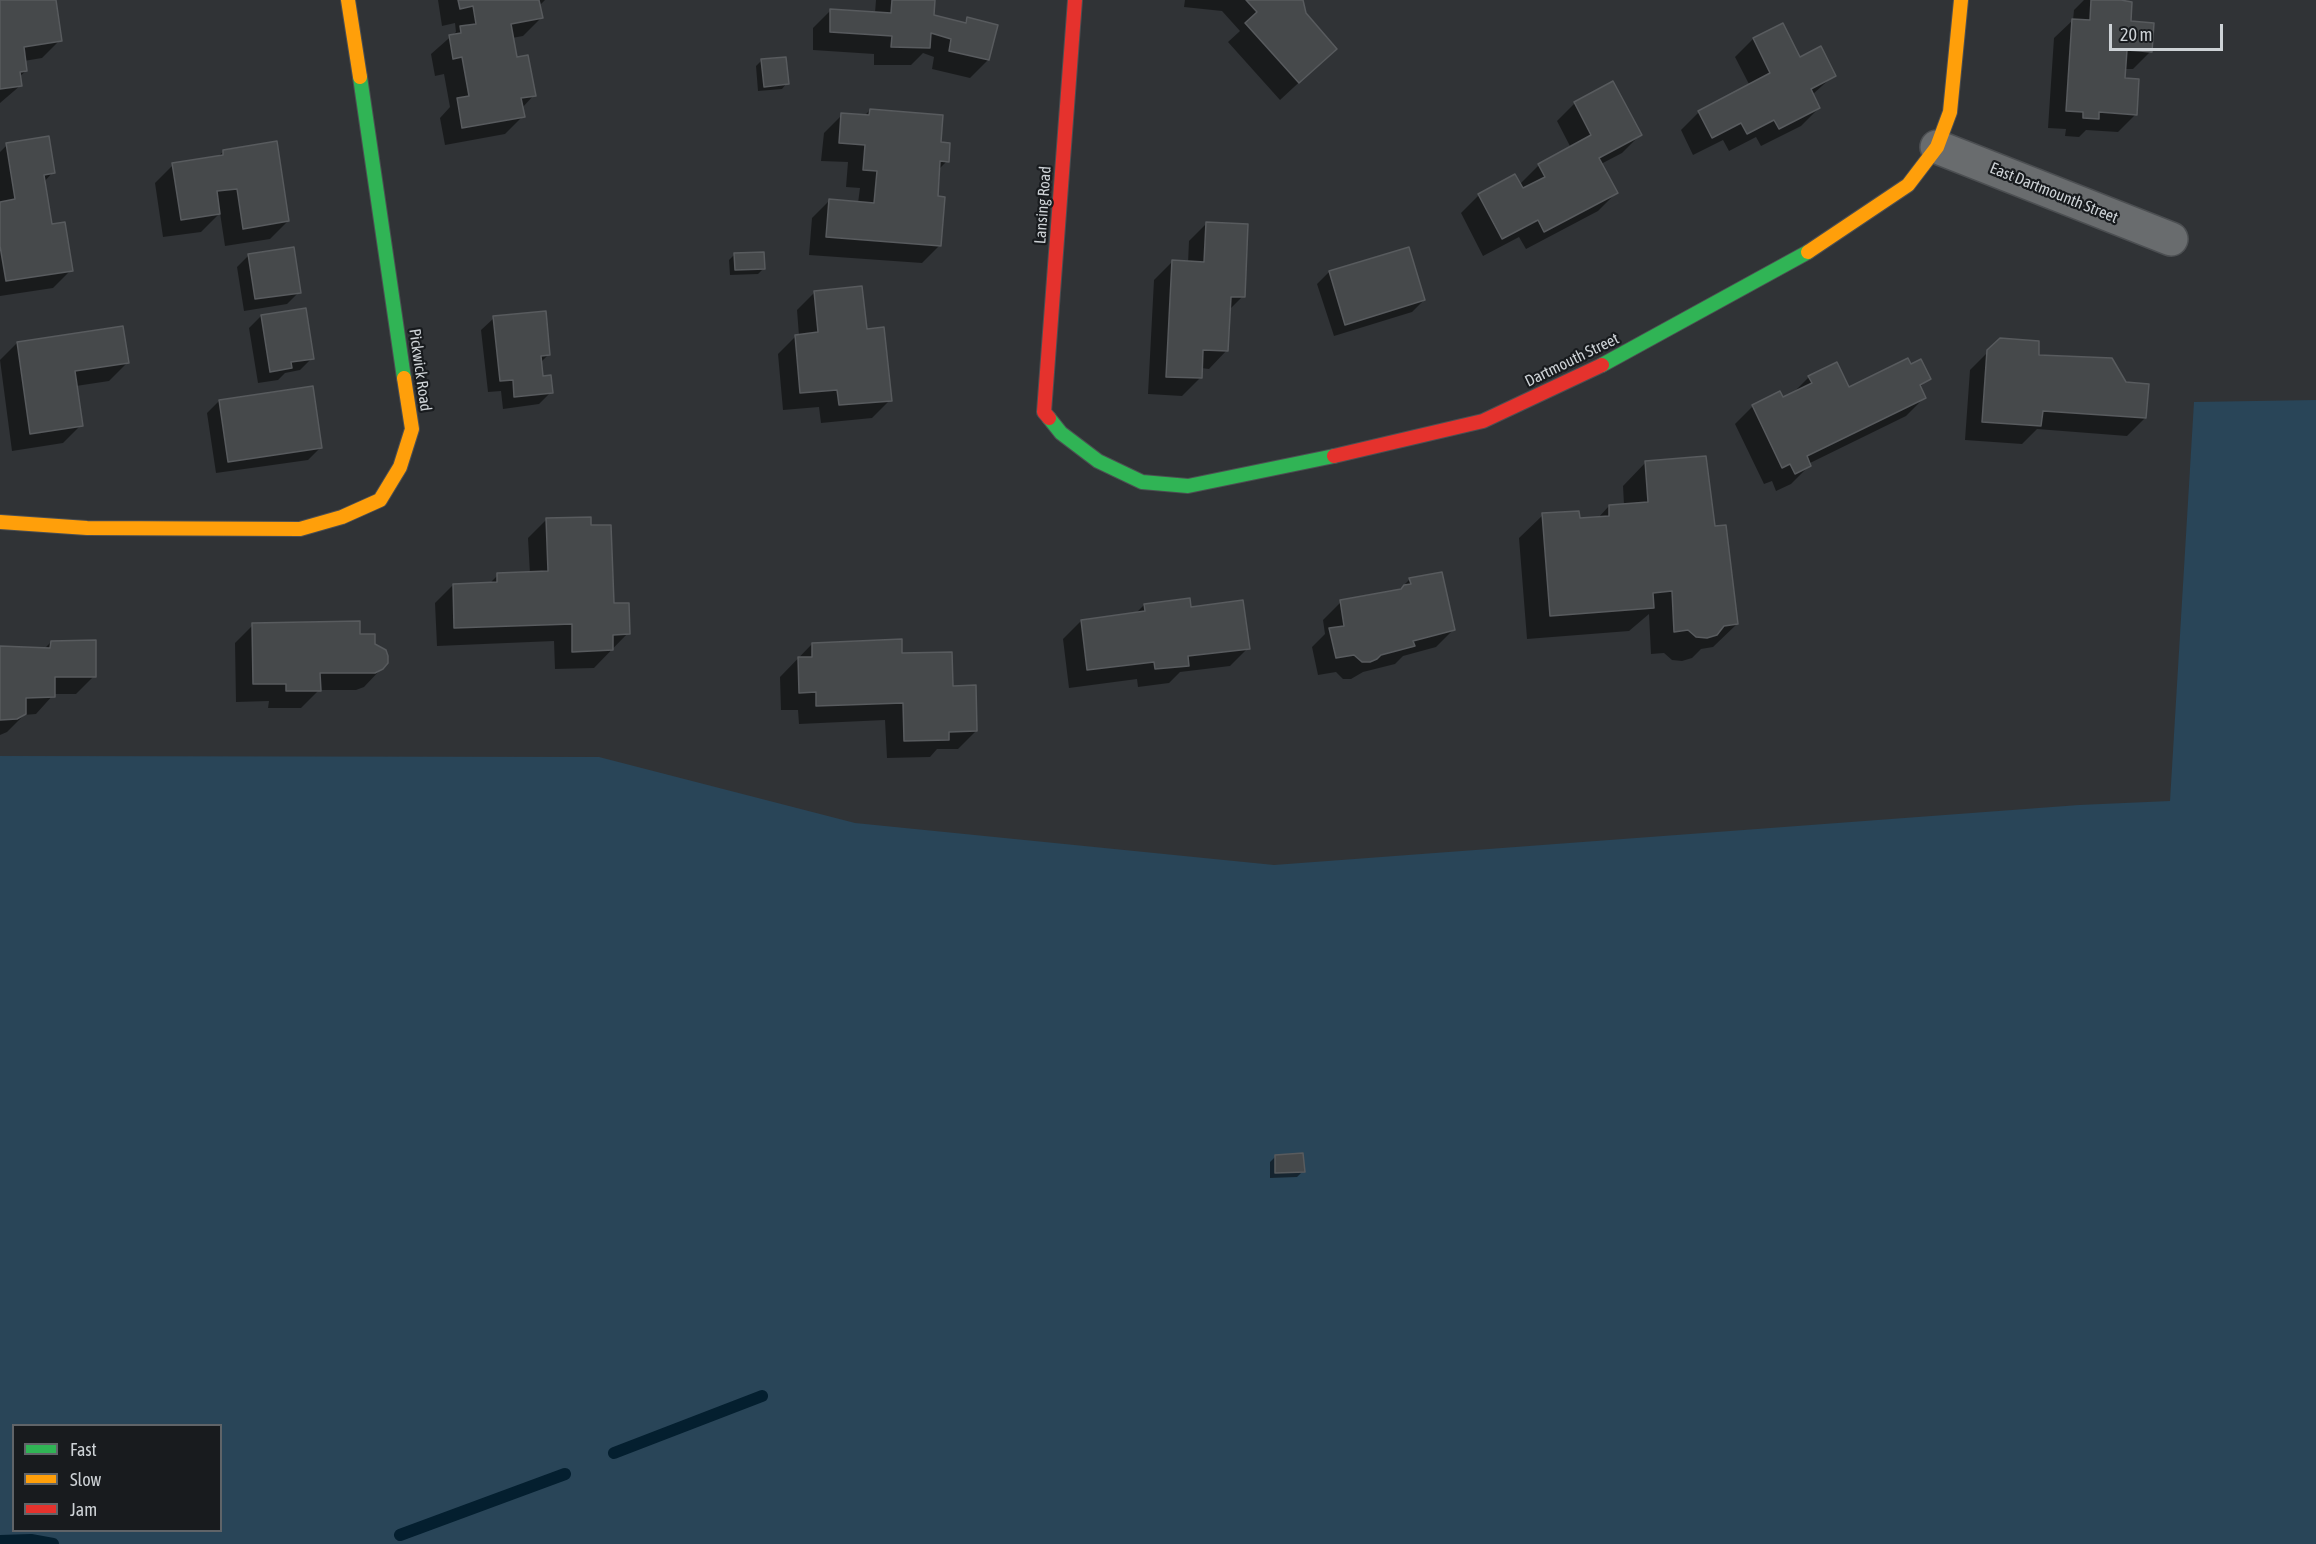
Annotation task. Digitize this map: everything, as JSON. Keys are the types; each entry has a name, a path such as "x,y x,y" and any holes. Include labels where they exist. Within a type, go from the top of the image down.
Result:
{"street":[{"name":"Pickwick Road","path":"0,522 87,528 300,529 342,518 380,500 400,467 412,429 348,0"},
{"name":"Lansing Road","path":"1044,412 1075,0"},
{"name":"Dartmouth Street","path":"1044,412 1061,433 1098,461 1142,482 1188,486 1311,461 1483,421 1608,362 1801,256 1908,185 1936,147 1950,112 1961,0"},
{"name":"East Dartmounth Street","path":"1936,147 2171,239"}],"shaded area":[{"path":"2316,400 2316,1544 0,1544 0,756 599,757 855,823 1274,865 2079,805 2170,801 2194,402"}],"building":[{"path":"0,0 56,0 62,41 24,47 27,71 20,72 22,86 0,89"},
{"path":"458,0 539,0 543,18 511,24 517,57 528,55 536,96 521,98 525,117 462,128 457,98 469,96 462,57 453,59 449,35 461,33 460,26 476,24 473,6 460,9"},
{"path":"892,0 935,0 934,15 966,23 967,17 998,25 989,60 949,51 951,39 931,33 930,48 891,47 892,36 830,32 830,9 891,13"},
{"path":"1246,0 1303,0 1306,13 1337,49 1299,83 1245,23 1257,12"},
{"path":"2091,0 2132,2 2131,21 2154,23 2152,52 2127,50 2125,78 2139,79 2137,115 2099,112 2099,119 2083,118 2083,112 2066,111 2072,19 2090,20"},
{"path":"1783,23 1800,57 1821,46 1836,76 1811,89 1820,108 1779,129 1774,120 1747,134 1741,123 1712,138 1698,111 1770,73 1753,38"},
{"path":"786,57 789,84 764,87 761,59"},
{"path":"1613,81 1642,135 1599,158 1618,193 1544,232 1538,220 1502,239 1478,194 1515,174 1523,188 1545,177 1538,164 1591,135 1574,102"},
{"path":"870,109 943,115 941,142 950,143 949,162 940,161 938,196 945,197 941,246 826,237 829,199 874,203 877,171 863,170 865,145 839,143 841,113 869,115"},
{"path":"49,136 55,173 44,175 52,224 65,222 73,271 6,281 0,246 0,202 15,199 6,143"},
{"path":"277,141 289,221 243,229 237,189 217,191 220,214 181,220 172,163 223,155 223,150"},
{"path":"1206,222 1248,224 1245,297 1231,297 1228,351 1203,350 1202,378 1166,377 1172,260 1204,262"},
{"path":"294,247 301,293 255,299 248,254"},
{"path":"1409,247 1425,300 1345,325 1329,271"},
{"path":"764,252 765,269 735,270 734,253"},
{"path":"862,286 867,329 884,327 892,401 839,405 837,390 800,393 795,335 818,332 814,291"},
{"path":"306,308 314,359 291,362 292,368 270,372 261,315"},
{"path":"546,311 550,355 541,356 543,376 551,375 553,393 514,397 513,380 500,381 493,316"},
{"path":"123,326 129,363 75,371 83,426 30,434 17,342"},
{"path":"2000,338 2039,341 2039,355 2112,358 2126,382 2149,384 2146,418 2043,411 2041,426 1982,422 1987,350"},
{"path":"1908,358 1911,364 1921,359 1931,379 1920,385 1926,398 1807,456 1811,466 1795,474 1790,464 1782,468 1752,405 1780,391 1783,397 1812,383 1808,376 1837,362 1849,387"},
{"path":"313,386 322,448 228,462 219,400"},
{"path":"1706,456 1715,526 1726,525 1738,624 1724,626 1717,635 1707,638 1696,637 1688,630 1674,632 1672,591 1653,593 1654,608 1550,616 1542,513 1579,511 1580,518 1609,516 1609,505 1648,502 1645,461"},
{"path":"591,517 591,525 611,525 614,603 629,603 630,634 613,635 613,650 572,652 572,624 454,628 453,584 497,582 497,573 548,571 546,518"},
{"path":"1442,572 1455,630 1413,641 1415,646 1381,655 1370,662 1362,662 1354,655 1336,658 1329,628 1344,626 1340,600 1401,589 1404,585 1411,584 1409,578"},
{"path":"1190,598 1191,607 1243,600 1250,649 1188,656 1189,666 1155,669 1154,662 1087,670 1081,620 1145,611 1144,604"},
{"path":"360,621 360,634 375,634 375,644 386,650 388,663 383,669 375,673 320,673 321,691 286,691 286,684 253,684 252,623"},
{"path":"902,639 902,653 952,652 953,686 976,685 977,731 949,732 949,740 904,741 903,703 816,706 816,692 799,693 798,657 812,657 812,643"},
{"path":"96,640 96,677 55,677 55,697 26,698 26,714 17,719 0,720 0,646 50,648 51,641"},
{"path":"1303,1153 1305,1172 1275,1173 1275,1155"}],"waterway":[{"path":"614,1453 762,1396"},
{"path":"400,1535 565,1474"},
{"path":"0,1541 31,1540 53,1544"}],"traffic: fast":[{"path":"360,77 404,378"},
{"path":"1602,365 1808,252"},
{"path":"1049,418 1061,433 1098,461 1142,482 1188,486 1334,456"}],"traffic: slow":[{"path":"348,0 360,77"},
{"path":"1808,252 1908,185 1937,147 1950,112 1961,0"},
{"path":"0,522 87,528 300,529 342,517 380,500 400,467 412,429 404,378"}],"traffic: jam":[{"path":"1049,418 1044,412 1075,0"},
{"path":"1334,456 1483,421 1602,365"}]}
